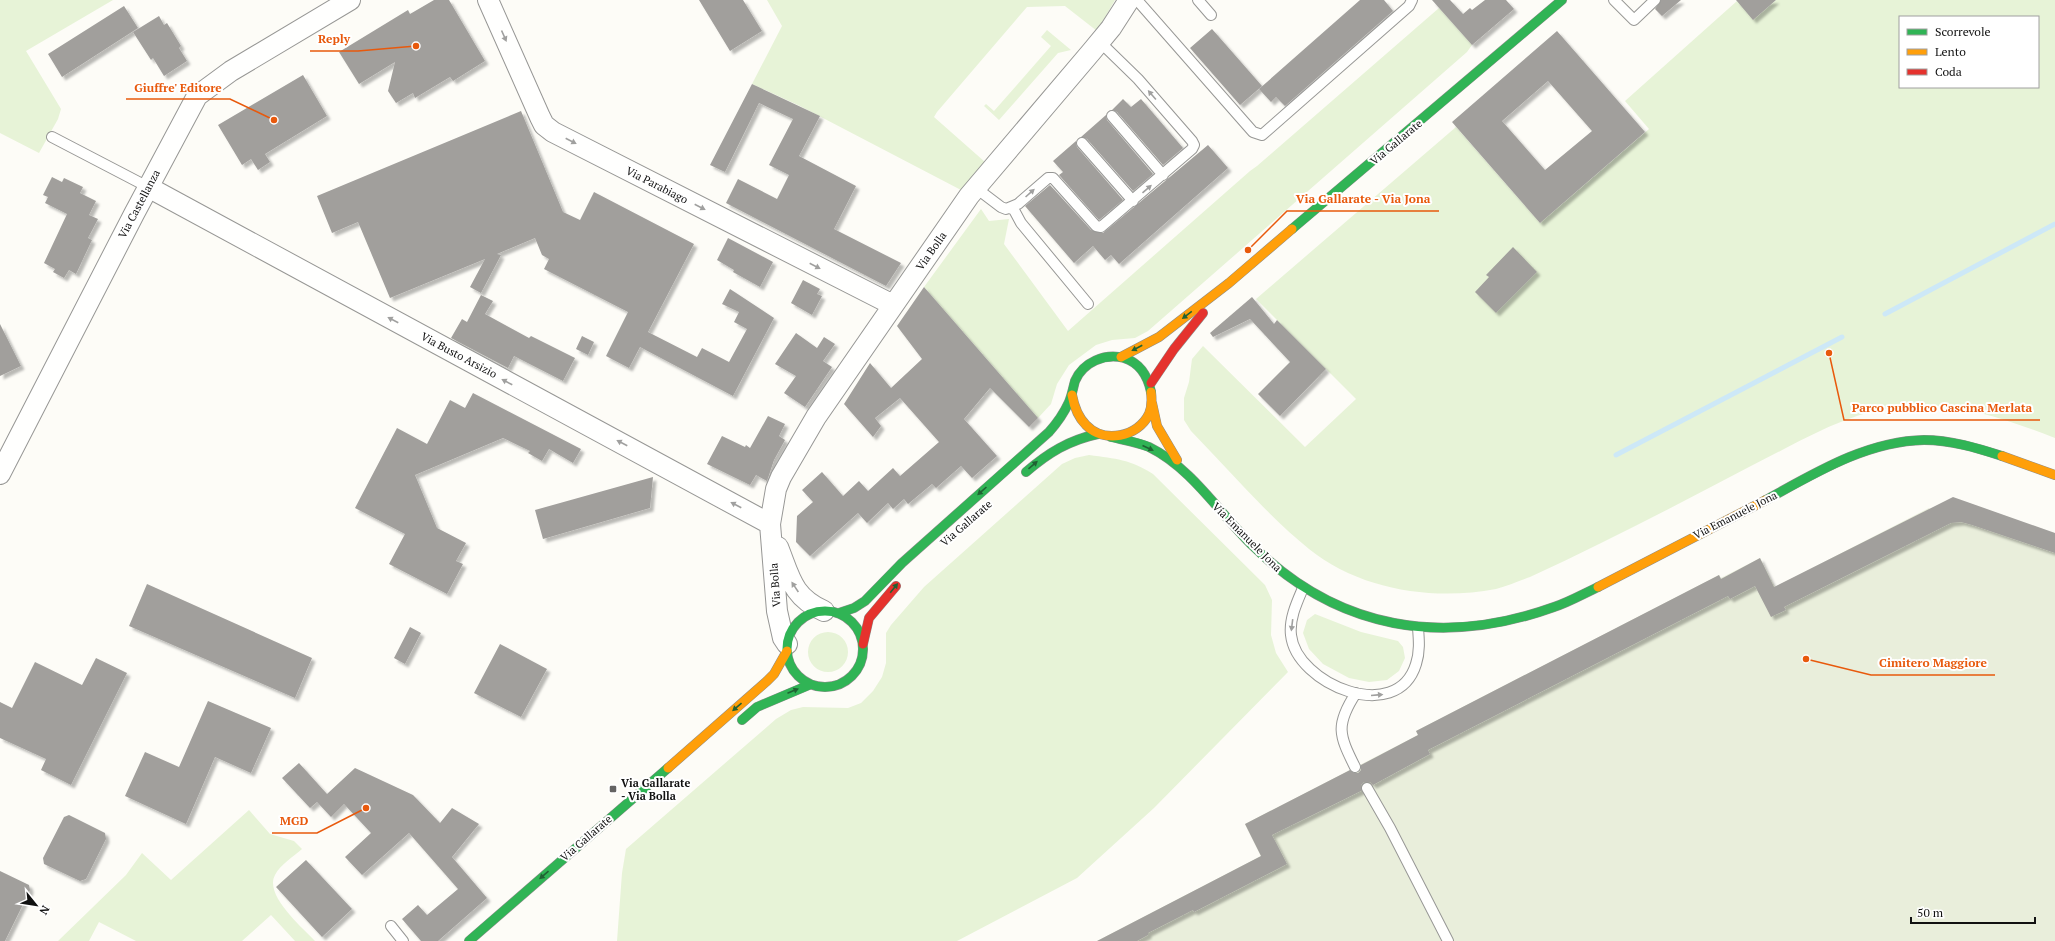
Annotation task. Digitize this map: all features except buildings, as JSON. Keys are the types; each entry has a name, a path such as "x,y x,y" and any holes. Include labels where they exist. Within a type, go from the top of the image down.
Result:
{"main road":[{"name":"Via Gallarate","path":"469,941 767,682 774,674 787,647 791,631 799,621 810,614 832,612 859,605 900,564 1053,428 1072,395 1075,381 1082,369 1094,361 1107,356 1121,357 1159,337 1229,283 1562,0"},
{"name":"Via Gallarate","path":"1151,384 1174,349 1229,283"},
{"path":"1072,395 1074,407 1079,419 1088,428 1098,434 1111,437 1124,435 1135,430 1144,421 1152,404 1151,384 1144,371 1134,362 1121,357"},
{"name":"Via Emanuele Jona","path":"1152,404 1152,415 1162,439 1194,484"},
{"path":"1018,479 1056,448 1076,439 1098,434"},
{"name":"Via Emanuele Jona","path":"1111,437 1134,442 1152,449 1173,464 1272,565 1303,588 1330,604 1371,619 1418,628 1480,628 1529,617 1555,607 1836,463 1887,444 1924,440 1949,442 1978,449 2055,476"},
{"path":"787,647 793,671 800,679 809,684 829,688 848,681 861,664 863,644 870,618 903,577"},
{"path":"832,612 855,625 863,644"},
{"path":"733,728 757,707 809,684"}],"street":[{"name":"Via Castellanza","path":"0,474 148,187 197,96 231,71 350,0"},
{"name":"Via Parabiago","path":"488,0 540,117 544,125 553,132 893,305"},
{"name":"Via Bolla","path":"787,647 783,638 777,612 770,524 776,489 795,450 893,305 976,188 1100,42 1129,0"},
{"name":"Via Busto Arsizio","path":"148,187 770,524"},
{"name":"Via Bolla","path":"770,524 793,587 809,604 832,612"}],"lane":[{"path":"1137,0 1253,132 1262,135 1410,6 1412,0"},
{"path":"1198,0 1211,15"},
{"path":"1614,0 1634,20 1655,0"},
{"path":"1010,208 1051,177 1055,179 1098,227 1104,226 1192,149 1193,143 1138,79 1100,42"},
{"path":"1112,116 1163,174"},
{"path":"52,137 148,187"},
{"path":"1082,143 1133,201"},
{"path":"976,188 1001,207 1014,210 1021,223 1088,304"},
{"path":"1303,588 1291,624 1293,645 1298,656 1316,673 1342,689 1370,696 1382,696 1393,692 1408,680 1416,664 1419,651 1418,628"},
{"path":"1356,693 1345,711 1341,728 1344,744 1356,767"},
{"path":"1367,788 1390,828 1448,941"},
{"path":"391,926 403,941"}],"green space":[{"path":"0,0 113,0 26,51 61,109 58,119 39,153 0,133"},
{"path":"767,0 1115,0 1097,31 1065,6 1027,7 937,112 934,117 985,162 961,190 800,106 752,84 782,26"},
{"path":"1776,0 2055,0 2055,438 1978,412 1958,408 1918,406 1877,410 1839,423 1803,439 1585,551 1530,577 1496,589 1447,594 1398,589 1374,583 1351,574 1329,563 1309,549 1248,492 1191,431 1184,420 1184,398 1189,382 1192,359 1203,346 1305,447 1356,399 1256,299 1456,127 1540,223 1649,129 1625,101 1737,1 1754,19"},
{"path":"1439,8 1472,45 1467,52 1148,331 1135,338 1112,340 1096,345 1069,365 1057,384 1051,404 1038,418 924,287 981,209 989,221 1009,219 1004,244 1068,331"},
{"path":"1047,30 1071,50 1058,53 999,120 984,106 986,104 994,111 1051,46 1041,37"},
{"path":"1089,455 1130,462 1153,474 1265,585 1272,600 1271,635 1276,653 1288,672 1154,808 1077,878 957,941 617,941 622,873 626,849 776,719 791,710 803,707 848,708 861,703 873,691 882,677 886,663 886,633 891,625 924,587 1062,464 1075,458"},
{"path":"1929,508 1931,510 2055,533 2055,941 1097,941 1261,856 1245,824 1418,735 1416,731 1719,575 1721,578 1760,558 1775,587"},
{"path":"1315,614 1361,632 1398,641 1403,647 1405,658 1399,671 1387,680 1369,682 1349,678 1323,664 1309,649 1303,633 1307,620"},
{"path":"828,632 836,634 842,638 846,644 848,652 846,660 842,666 836,670 828,672 820,670 814,666 810,660 808,652 810,644 814,638 820,634"},
{"path":"249,810 270,834 294,841 302,849 280,868 275,875 273,883 279,901 315,941 295,941 271,915 242,941 136,941 99,922 89,941 58,941 126,875 142,853 171,880"}],"waterway":[{"path":"1885,314 2055,224"},
{"path":"1616,455 1842,337"}],"traffic: fast":[{"path":"1292,229 1562,0"},
{"path":"839,613 854,608 865,601 902,563 1049,432 1067,406 1075,381 1079,374 1089,364 1095,360 1109,357 1130,360 1142,371 1148,381 1151,392"},
{"path":"1026,472 1059,448 1098,434"},
{"path":"1111,437 1144,445 1164,456 1192,479 1253,546 1286,574 1320,597 1356,613 1394,623 1432,627 1472,626 1513,619 1554,607 1598,587"},
{"path":"1766,500 1803,479 1842,460 1882,446 1903,442 1924,440 1944,441 1973,447 2002,456"},
{"path":"817,611 833,611 846,617 857,628 863,641 863,649 861,664 846,681 833,687 817,687 804,681 789,664 787,657 787,641 793,628 810,613 817,611"},
{"path":"742,720 757,707 809,685"},
{"path":"469,941 668,768"}],"traffic: slow":[{"path":"1121,357 1159,337 1229,283 1292,229"},
{"path":"1072,395 1077,411 1086,425 1093,431 1102,435 1111,436 1129,433 1144,422 1151,409 1151,392"},
{"path":"1152,403 1157,426 1177,460"},
{"path":"2002,456 2055,475"},
{"path":"1598,587 1766,500"},
{"path":"668,768 767,681 774,674 787,651"}],"traffic: jam":[{"path":"1151,383 1174,349 1203,313"},
{"path":"863,644 869,618 896,586"}],"place":[{"name":"Reply","path":"416,46"},
{"name":"Giuffre' Editore","path":"274,120"},
{"name":"Via Gallarate - Via Jona","path":"1248,250"},
{"name":"Parco pubblico Cascina Merlata","path":"1829,353"},
{"name":"Cimitero Maggiore","path":"1806,659"},
{"name":"Via Gallarate - Via Bolla","path":"613,789"},
{"name":"MGD","path":"366,808"}]}
